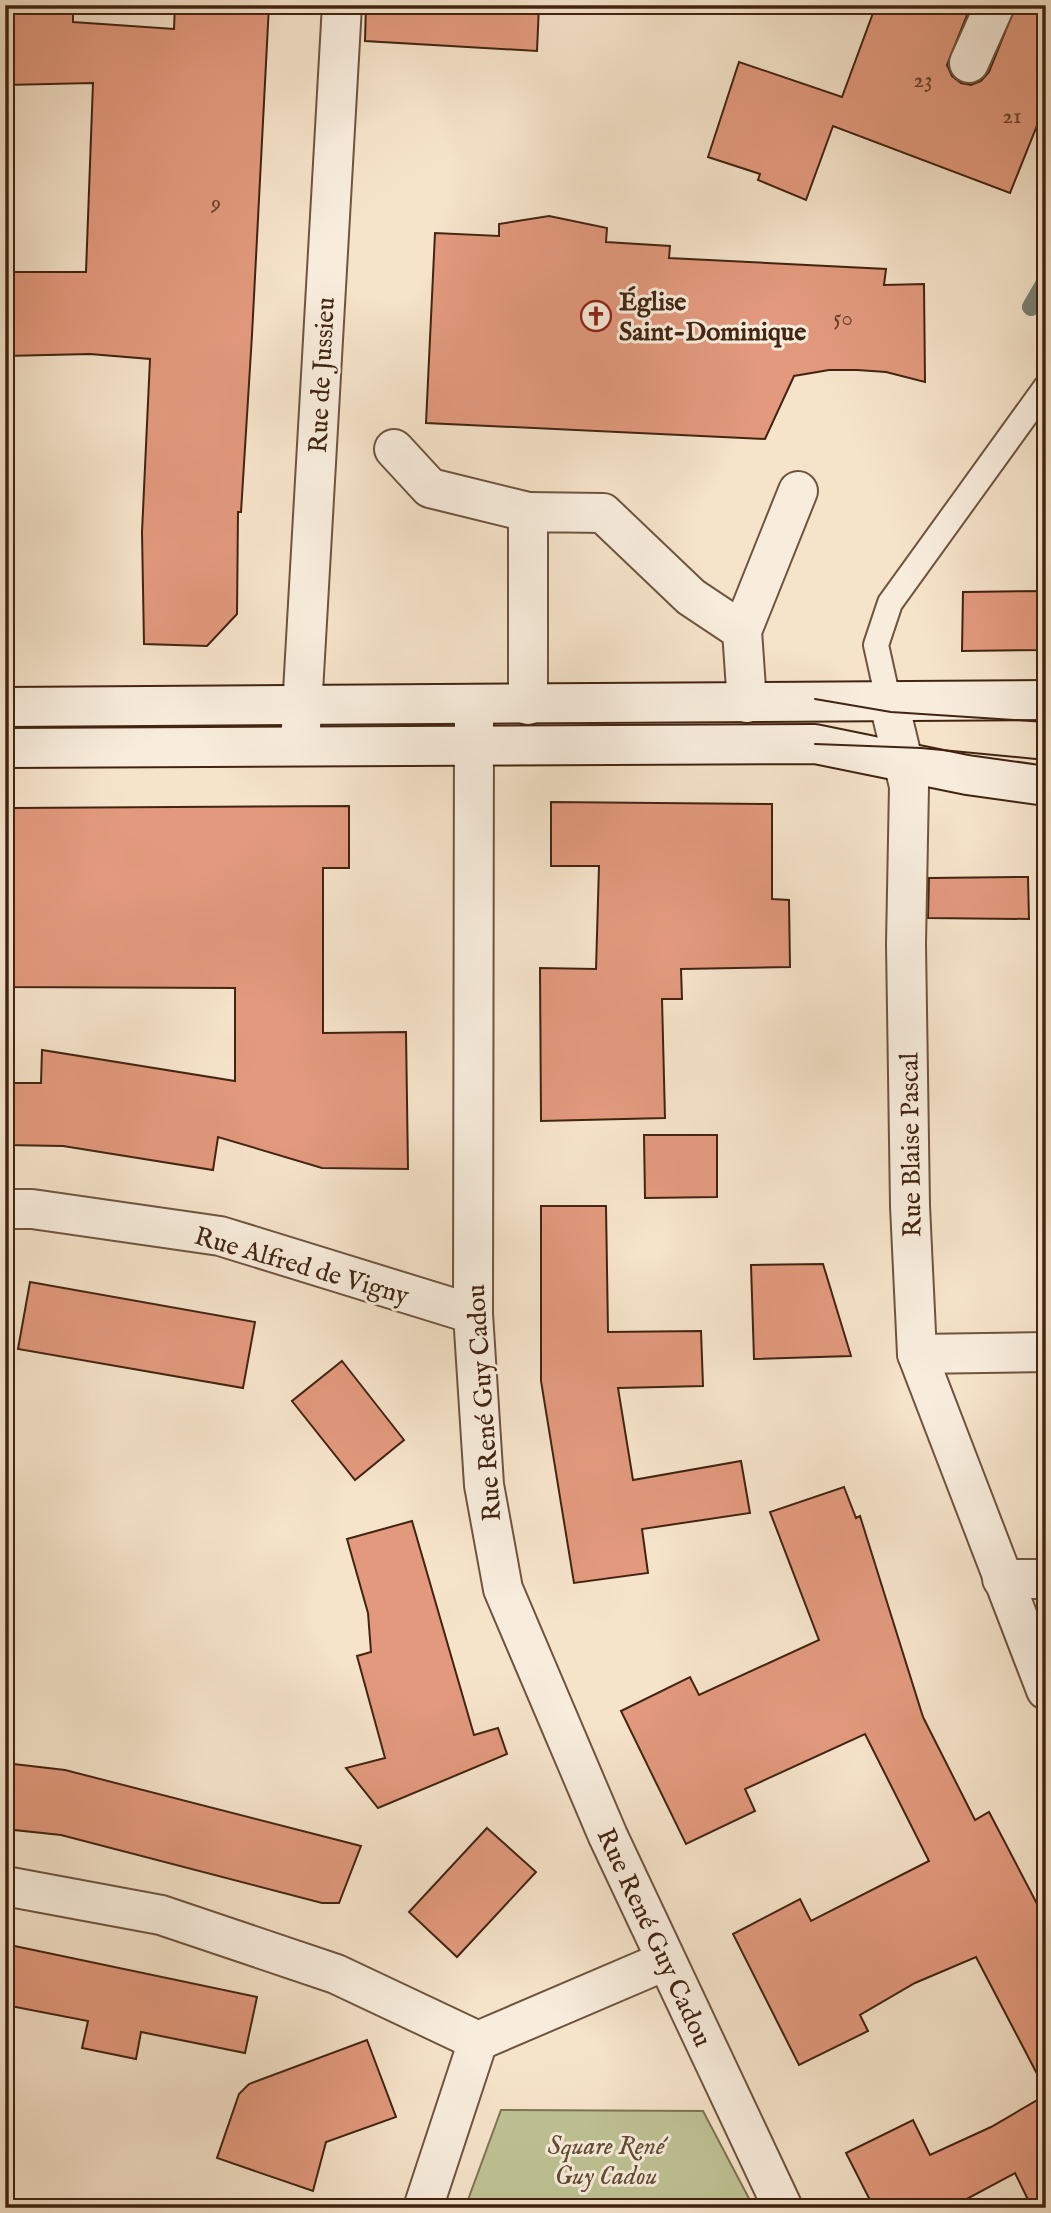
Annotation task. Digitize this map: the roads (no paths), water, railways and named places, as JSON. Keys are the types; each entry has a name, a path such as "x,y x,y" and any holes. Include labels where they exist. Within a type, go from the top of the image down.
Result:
{"street":[{"name":"Rue de Jussieu","path":"300,746 342,5"},
{"path":"969,63 995,5"},
{"path":"394,449 430,488 528,512 603,513 691,597 742,631"},
{"path":"747,703 742,631 798,491"},
{"path":"528,512 528,705"},
{"path":"5,707 474,706 747,703 815,699 1046,700"},
{"name":"Rue Blaise Pascal","path":"888,699 909,786 906,972 910,1206 917,1354 1046,1690"},
{"name":"Rue René Guy Cadou","path":"474,706 473,1314 484,1485 503,1589 608,1836 783,2208"},
{"path":"5,748 815,744 1046,786"},
{"name":"Rue Alfred de Vigny","path":"5,1209 32,1209 220,1237 473,1314"},
{"path":"917,1354 1046,1352"},
{"path":"1002,1579 1046,1579"},
{"path":"5,1886 161,1915 336,1973 478,2041"},
{"path":"423,2208 478,2041 665,1961"}],"lane":[{"path":"888,699 876,645 890,603 1046,387"}],"waterway":[{"path":"1031,307 1046,281"}],"tram line":[{"path":"815,699 891,712 1046,722"},
{"path":"815,744 921,748 1046,760"}],"place":[{"name":"Église Saint-Dominique","path":"596,316"}],"park label":[{"name":"Square René Guy Cadou","path":"606,2160"}]}
